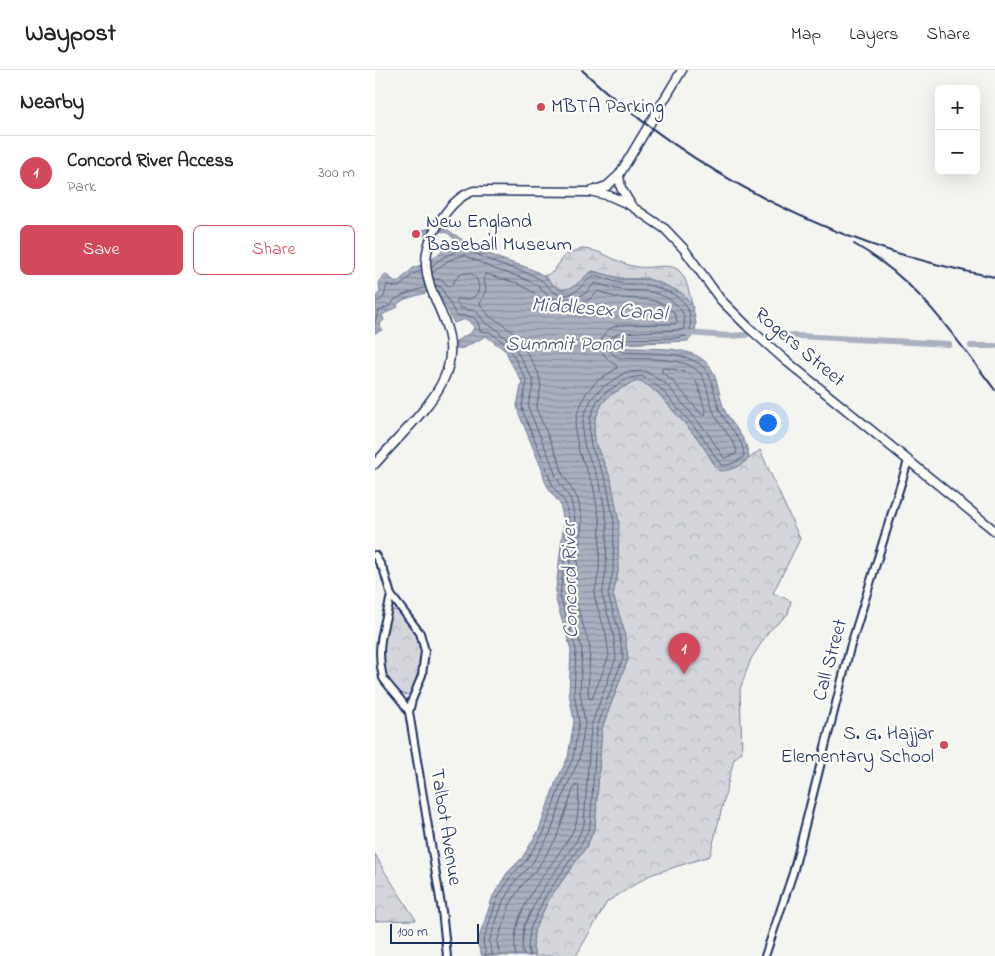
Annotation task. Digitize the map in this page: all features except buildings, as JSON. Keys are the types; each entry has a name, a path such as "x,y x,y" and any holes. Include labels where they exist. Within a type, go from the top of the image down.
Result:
{"main road":[{"path":"375,464 435,394 447,372 450,353 449,335 431,291 427,277 426,262 429,245 435,230 455,202 471,192 482,190 589,192 607,186 619,175 682,70"},
{"path":"619,175 621,188 633,206"},
{"name":"Rogers Street","path":"589,192 610,196 633,206 665,229 679,242 714,292 748,327 995,531"}],"street":[{"name":"Call Street","path":"765,956 793,873 848,655 908,460"},
{"name":"Talbot Avenue","path":"375,555 384,571 391,596 415,626 425,650 424,667 409,712"},
{"name":"Talbot Avenue","path":"391,596 377,634 377,657 384,679 402,699 409,712 443,912 447,956"}],"green space":[{"path":"582,249 597,252 631,266 669,266 677,269 685,280 692,304 682,293 647,279 623,279 593,271 573,288 563,289 555,286 544,276 553,272 565,255"},
{"path":"641,381 657,392 698,439 715,467 741,465 760,450 800,539 773,593 791,601 788,614 769,631 751,659 740,689 742,752 734,759 710,856 650,875 607,902 576,956 535,956 533,948 534,931 549,899 587,846 595,827 602,728 628,659 624,630 613,595 618,572 611,479 596,445 595,419 602,404 609,396 631,382"},
{"path":"397,610 403,612 415,626 425,658 413,690 407,695 395,691 381,671 377,657 377,640 381,624 390,612"},
{"path":"375,854 383,869 416,920 375,921"}],"water":[{"path":"440,226 480,250 538,272 558,289 569,288 577,284 593,271 623,279 647,279 682,293 692,304 696,323 695,333 688,341 621,344 620,346 679,350 706,362 712,370 718,385 725,411 746,444 749,458 735,468 719,471 698,439 657,392 641,381 631,383 609,396 602,404 595,419 596,445 611,479 619,522 618,572 613,595 624,630 628,659 602,728 595,827 587,846 549,899 534,931 533,948 535,956 482,956 477,943 493,896 507,873 522,858 539,830 555,784 568,757 574,721 569,693 571,650 555,597 564,521 560,504 545,481 542,469 519,414 517,405 522,382 506,351 486,336 463,348 456,349 456,341 472,332 474,327 468,320 454,323 437,292 439,287 437,286 436,290 405,299 397,304 398,307 382,315 384,320 379,324 382,330 375,333 375,298 380,292 379,281 385,274 397,283 413,268 427,263 444,249 457,245 457,242 446,232 435,232 419,236 422,230"}],"waterway":[{"name":"Middlesex Canal","path":"688,333 728,336 746,335"},
{"name":"Middlesex Canal","path":"778,335 949,344"},
{"name":"Middlesex Canal","path":"971,346 995,346"}],"railway":[{"path":"582,70 626,108 673,143 722,175 774,203 827,228 882,248 938,265 995,277"},
{"path":"854,244 877,258 915,291 948,329 995,390"}],"place":[{"name":"MBTA Parking","path":"541,107"},
{"name":"New England Baseball Museum","path":"416,234"},
{"name":"Concord River Access","path":"684,674"},
{"name":"S. G. Hajjar Elementary School","path":"944,745"}],"water label":[{"name":"Summit Pond","path":"564,345"},
{"name":"Concord River","path":"571,580"}]}
